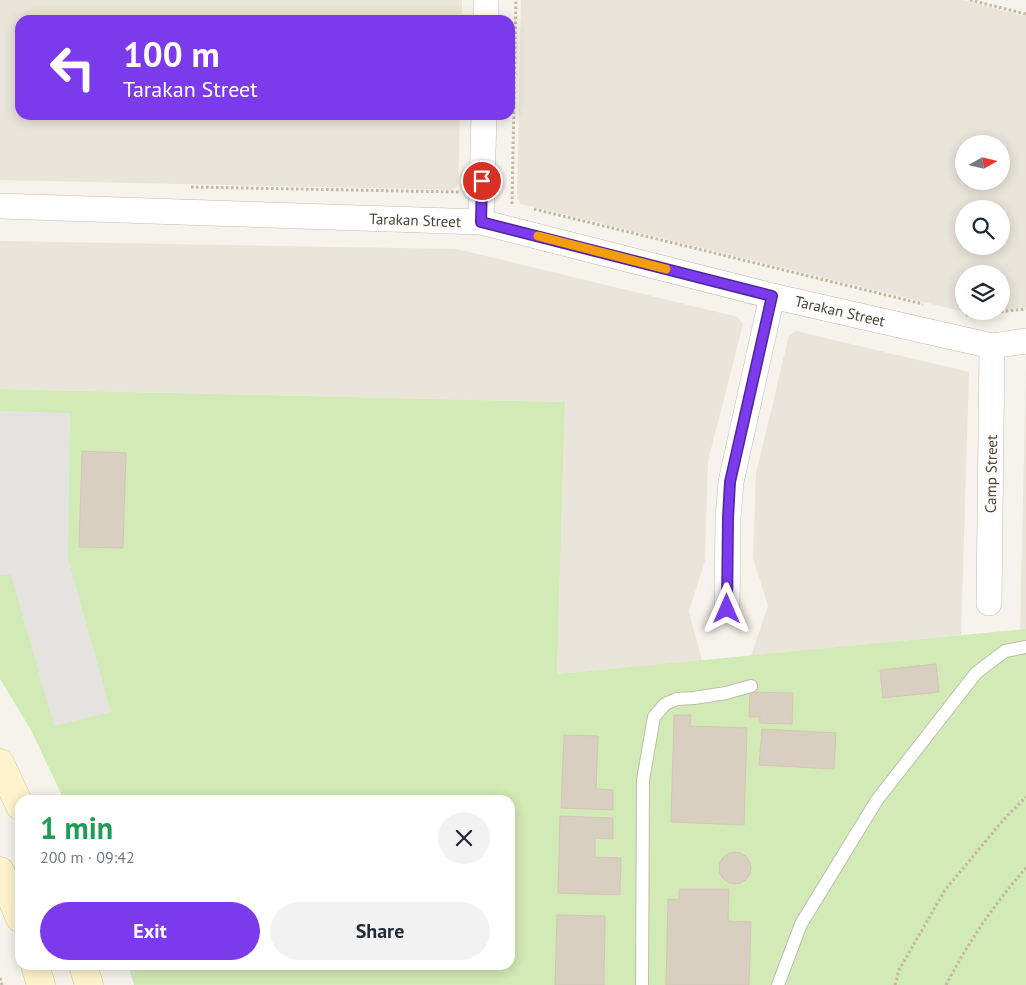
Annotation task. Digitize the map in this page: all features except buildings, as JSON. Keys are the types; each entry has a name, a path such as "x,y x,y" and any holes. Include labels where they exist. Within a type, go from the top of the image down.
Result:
{"main road":[{"path":"0,763 15,795"},
{"path":"0,871 15,906"},
{"path":"36,970 41,985"},
{"path":"84,970 89,985"}],"street":[{"path":"486,0 486,15"},
{"path":"481,222 484,120"},
{"name":"Tarakan Street","path":"0,206 481,222 772,296 992,346 1026,341"},
{"path":"727,609 730,482 772,296"},
{"name":"Camp Street","path":"989,603 992,346"}],"lane":[{"path":"778,985 801,924 877,800 976,673 1005,651 1026,647"},
{"path":"642,985 643,780 654,717 665,704 677,699 718,694 751,686"}],"path":[{"path":"515,51 516,0"},
{"path":"970,0 1026,14"},
{"path":"512,204 514,120"},
{"path":"895,985 900,970 944,890 1005,818 1026,797"},
{"path":"946,985 967,946 1012,884 1026,868"},
{"path":"0,978 2,985"}],"shaded area":[{"path":"0,0 462,0 462,15 15,15 15,120 460,120 458,185 453,190 0,180"},
{"path":"521,0 962,0 1026,16 1026,307 1010,309 1010,265 955,265 955,310 521,204 517,198"},
{"path":"0,241 457,249 738,317 743,324 708,461 705,561 689,611 702,661 557,674 565,402 0,389"},
{"path":"796,331 969,372 961,635 751,656 768,606 753,558 756,474 789,335"},
{"path":"1026,371 1026,629 1020,630"},
{"path":"0,411 70,413 68,558 111,712 54,726 11,575 0,575"}],"green space":[{"path":"0,389 565,402 557,674 1026,629 1026,985 134,985 130,970 515,970 515,795 62,795 31,730 0,679"}],"slow traffic":[{"path":"538,236 666,269"}],"route":[{"path":"482,181 481,222 772,296 730,482 727,609"}]}
